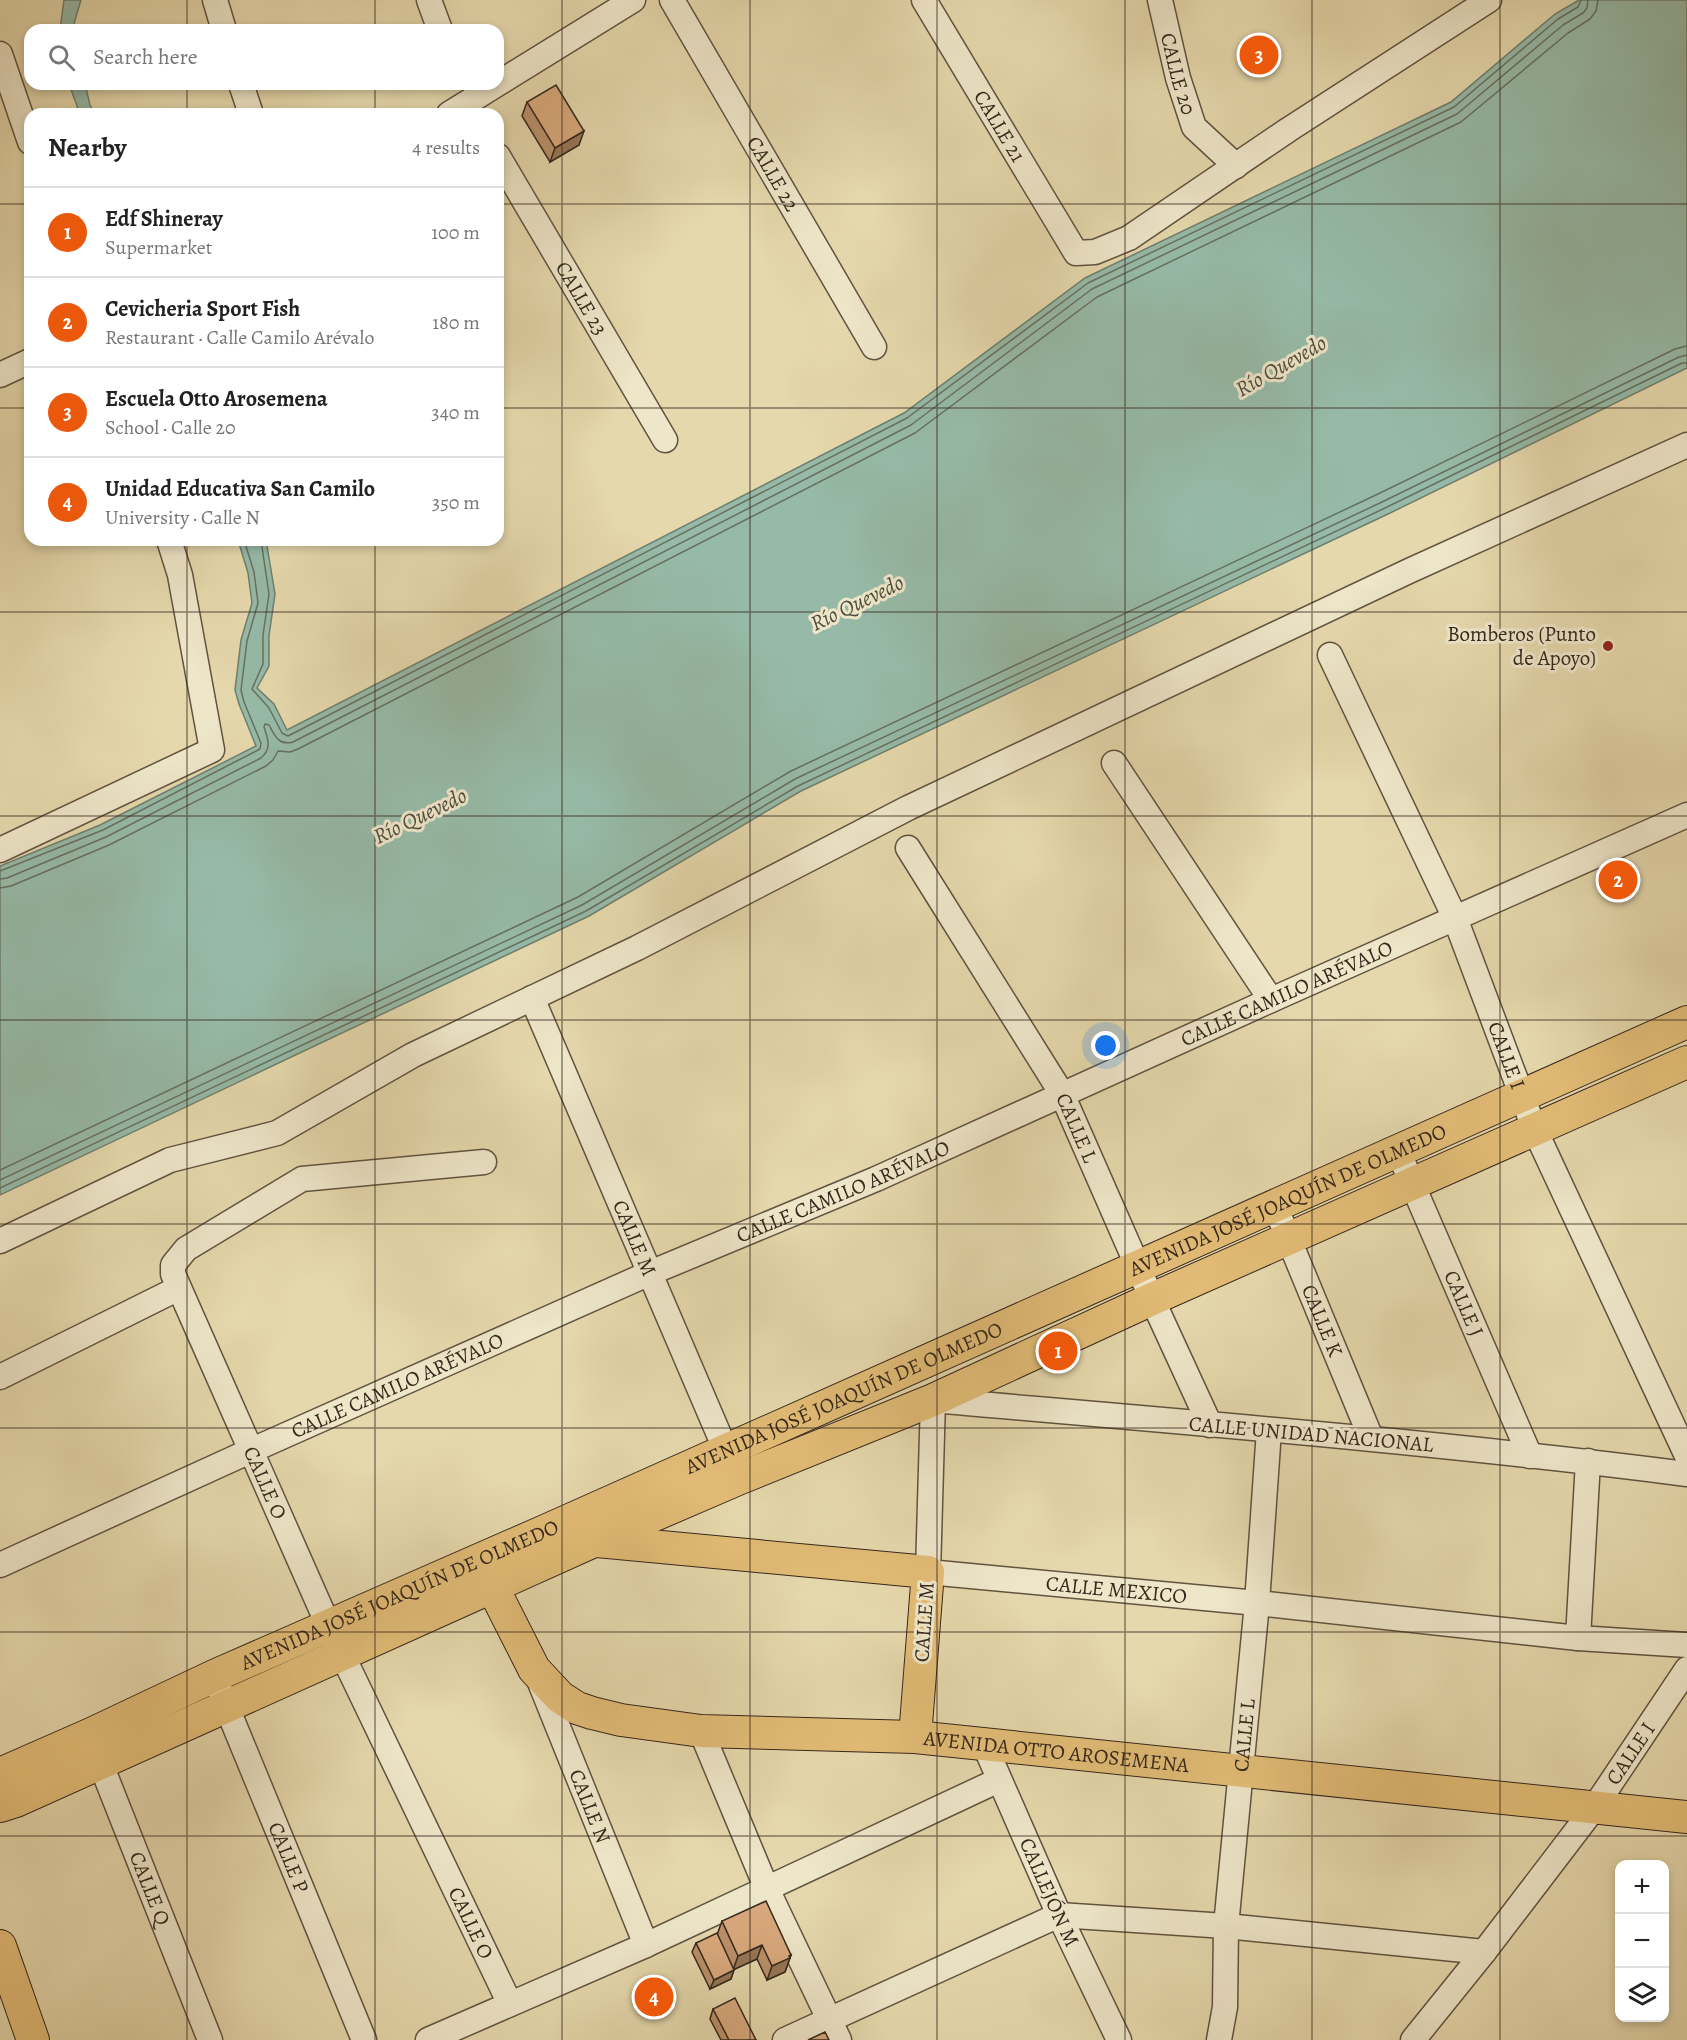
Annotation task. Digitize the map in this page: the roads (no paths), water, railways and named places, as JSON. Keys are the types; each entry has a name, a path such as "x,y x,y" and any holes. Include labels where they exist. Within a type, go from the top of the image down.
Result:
{"main road":[{"name":"AVENIDA JOSÉ JOAQUÍN DE OLMEDO","path":"0,1774 95,1748 225,1706 336,1640 545,1531 1687,1022"},
{"name":"AVENIDA JOSÉ JOAQUÍN DE OLMEDO","path":"0,1806 16,1801 95,1748 214,1676 336,1640 492,1586 738,1479 933,1400 1534,1128 1686,1067"},
{"name":"CALLE MEXICO","path":"545,1531 594,1541 928,1572"},
{"name":"CALLE M","path":"915,1737 928,1572"},
{"name":"AVENIDA OTTO AROSEMENA","path":"492,1586 534,1669 560,1697 577,1708 621,1720 701,1731 915,1737 1687,1817"},
{"path":"0,1946 33,2040"}],"street":[{"path":"214,0 222,24"},
{"path":"429,0 438,24"},
{"path":"504,78 633,0"},
{"name":"CALLE 22","path":"672,0 874,347"},
{"name":"CALLE 21","path":"924,0 1076,253 1095,252 1129,238 1236,166"},
{"name":"CALLE 20","path":"1160,0 1178,78 1194,128 1236,166"},
{"path":"1236,166 1489,0"},
{"path":"0,54 24,124"},
{"path":"243,90 248,108"},
{"path":"462,104 485,90"},
{"name":"CALLE 23","path":"504,166 665,440"},
{"path":"0,375 24,364"},
{"path":"0,1241 170,1160 277,1132 412,1055 637,948 908,808 1409,571 1687,445"},
{"path":"0,850 212,750 180,575 171,546"},
{"name":"CALLE I","path":"1330,655 1455,918 1534,1128 1687,1456"},
{"path":"1114,763 1271,1000"},
{"name":"CALLE CAMILO ARÉVALO","path":"0,1565 650,1273 876,1179 1687,815"},
{"name":"CALLE L","path":"908,848 1062,1094 1210,1425"},
{"name":"CALLE M","path":"532,998 738,1479"},
{"name":"CALLE J","path":"1398,1151 1530,1455"},
{"name":"CALLE O","path":"484,1162 302,1179 186,1249 172,1265 173,1274 250,1451 336,1640 510,2004"},
{"name":"CALLE K","path":"1275,1206 1371,1438"},
{"path":"0,1377 179,1288"},
{"name":"CALLE M","path":"928,1572 933,1400"},
{"name":"CALLE UNIDAD NACIONAL","path":"933,1400 1371,1438 1687,1473"},
{"name":"CALLE L","path":"1219,2040 1225,2007 1226,1926 1257,1603 1269,1430"},
{"path":"1578,1638 1588,1461"},
{"name":"CALLE MEXICO","path":"928,1572 1257,1603 1578,1638 1687,1645"},
{"name":"CALLE I","path":"1413,2040 1484,1952 1594,1808 1687,1668"},
{"name":"CALLE N","path":"534,1669 646,1945"},
{"name":"CALLE P","path":"214,1676 364,2040"},
{"path":"701,1731 766,1887 834,2029"},
{"name":"CALLEJÓN M","path":"984,1744 1059,1915 1119,2040"},
{"name":"CALLE Q","path":"95,1748 210,2040"},
{"path":"428,2040 646,1945 999,1780"},
{"path":"785,2040 834,2029 1059,1915 1226,1926 1484,1952"}],"water":[{"path":"64,0 81,0 74,24 61,24"},
{"name":"Río Quevedo","path":"1579,0 1687,0 1687,368 1388,514 801,791 589,916 0,1195 0,866 100,825 256,746 235,690 241,640 252,603 248,573 240,546 267,546 275,594 269,636 269,666 257,688 274,704 287,730 904,413 1085,278 1451,102 1555,14"},
{"path":"71,90 86,90 92,108 78,108"}],"place":[{"name":"Escuela Otto Arosemena","path":"1259,55"},
{"name":"Bomberos (Punto de Apoyo)","path":"1608,646"},
{"name":"Cevicheria Sport Fish","path":"1618,880"},
{"name":"Edf Shineray","path":"1058,1351"},
{"name":"Unidad Educativa San Camilo","path":"654,1997"}]}
